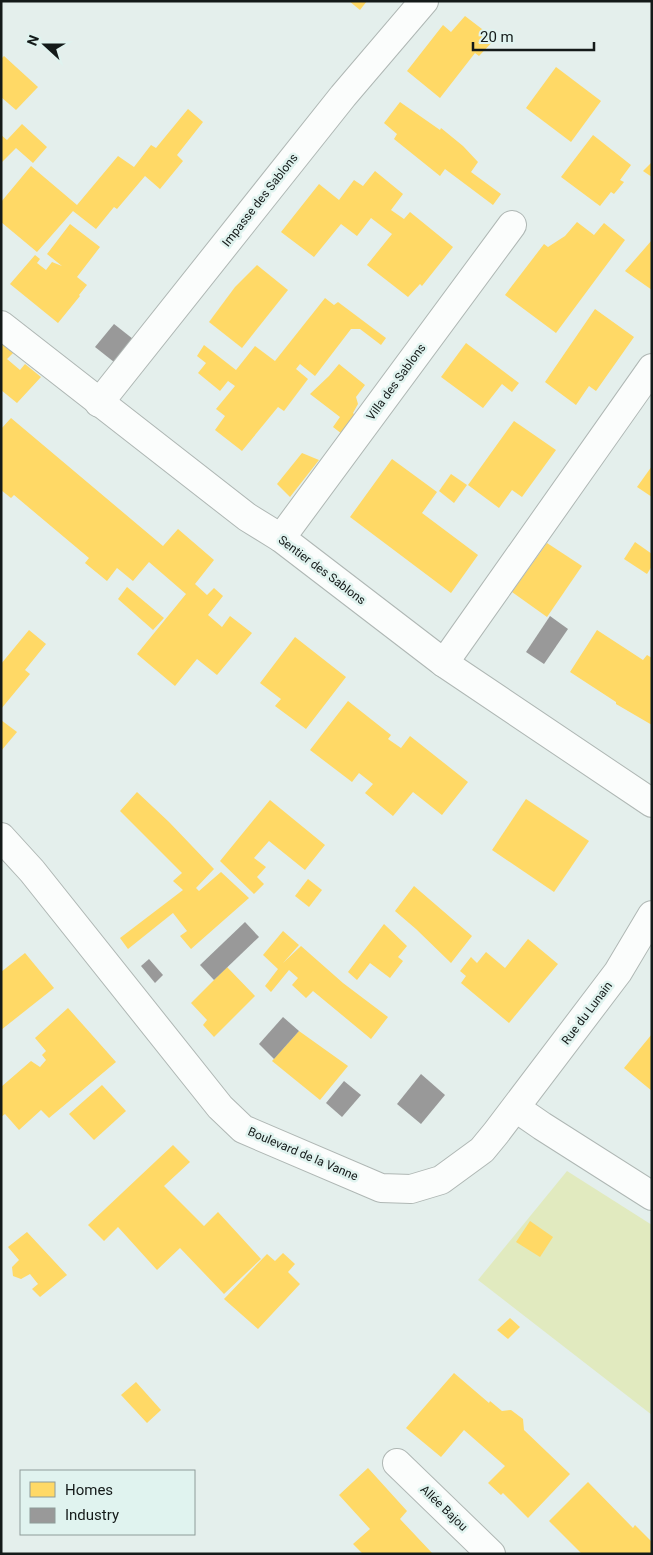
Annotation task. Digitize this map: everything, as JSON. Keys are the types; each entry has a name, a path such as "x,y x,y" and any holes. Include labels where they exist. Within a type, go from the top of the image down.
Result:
{"street":[{"name":"Impasse des Sablons","path":"99,403 342,96 424,1"},
{"name":"Villa des Sablons","path":"280,538 512,226"},
{"name":"Sentier des Sablons","path":"1,325 99,403 247,516 280,538 444,663 652,803"},
{"path":"444,663 652,368"},
{"name":"Boulevard de la Vanne","path":"1,837 32,871 220,1107 243,1129 381,1188 411,1189 441,1180 482,1150 516,1108"},
{"name":"Rue du Lunain","path":"516,1108 618,972 652,915"},
{"path":"516,1108 652,1196"},
{"name":"Allée Bajou","path":"397,1463 491,1554"}],"green space":[{"path":"567,1171 652,1225 652,1415 478,1280"}],"building: Homes":[{"path":"349,1 367,1 360,10"},
{"path":"465,16 495,39 479,56 475,53 440,98 407,71 443,25 451,32"},
{"path":"4,56 38,87 16,110 1,97 1,59"},
{"path":"556,67 601,101 571,142 526,108"},
{"path":"400,102 440,130 441,128 463,146 478,162 471,172 501,194 493,205 445,169 440,176 394,139 397,134 384,123"},
{"path":"188,109 203,122 177,155 183,161 160,189 145,176 117,209 114,207 96,229 73,211 37,252 1,222 1,202 31,166 77,205 118,156 134,167 151,145 156,148"},
{"path":"22,124 47,147 33,163 16,148 1,163 1,135 7,140"},
{"path":"593,135 631,165 620,180 624,182 614,194 611,192 600,206 561,177"},
{"path":"652,162 652,177 643,171"},
{"path":"375,171 403,194 391,210 404,219 410,212 453,247 422,286 420,284 408,297 367,265 392,234 371,218 357,236 341,224 314,257 281,232 319,184 339,200 354,180 363,186"},
{"path":"577,222 594,235 604,223 625,240 556,333 505,295 544,244 548,247 565,236"},
{"path":"70,224 100,247 77,277 87,285 58,323 10,284 35,255 40,259 37,263 46,270 52,262 62,266 47,254"},
{"path":"652,240 652,290 625,271"},
{"path":"257,265 288,290 242,348 209,322 235,287"},
{"path":"325,298 334,305 338,302 386,338 381,345 360,329 351,329 315,376 300,364 296,369 308,379 284,411 278,407 242,451 215,430 225,416 216,409 235,386 228,381 220,391 198,373 206,363 197,356 204,345 236,370 255,346 275,361"},
{"path":"595,309 634,337 596,391 589,386 576,405 545,382"},
{"path":"1,335 18,348 7,359 20,370 25,364 41,377 17,403 1,390"},
{"path":"466,343 519,383 512,392 502,384 483,408 441,377"},
{"path":"339,364 365,385 356,397 358,404 353,413 355,415 342,434 333,427 340,417 310,394"},
{"path":"11,418 163,546 178,529 214,560 195,584 207,595 214,588 223,596 208,615 222,627 230,616 252,633 217,675 197,659 175,686 137,654 186,594 149,562 133,581 117,568 107,581 85,563 89,558 14,495 11,498 1,490 1,429"},
{"path":"514,421 556,450 522,497 512,490 499,508 468,485"},
{"path":"302,453 319,460 290,497 277,484"},
{"path":"392,459 437,492 422,513 478,555 451,593 350,517"},
{"path":"652,466 652,497 637,487"},
{"path":"451,474 467,485 454,503 439,491"},
{"path":"635,542 652,554 652,566 647,574 624,559"},
{"path":"547,543 582,566 547,617 512,592"},
{"path":"127,587 164,618 153,630 118,599"},
{"path":"29,630 46,644 25,670 30,674 1,709 1,664"},
{"path":"597,630 643,660 647,655 652,658 652,725 616,704 616,702 570,672"},
{"path":"295,637 346,677 306,729 275,706 281,699 260,683"},
{"path":"348,701 391,735 388,739 401,748 410,736 468,782 442,815 413,792 393,816 365,793 373,784 359,773 352,782 310,750"},
{"path":"1,720 17,732 1,751"},
{"path":"137,792 214,869 196,888 199,891 221,872 249,898 191,949 180,936 187,931 173,913 128,949 120,938 183,890 173,881 182,873 120,811"},
{"path":"526,799 589,841 554,892 492,850"},
{"path":"270,800 325,845 305,870 269,841 254,858 266,867 257,877 264,884 254,894 220,861"},
{"path":"308,879 322,890 309,907 295,896"},
{"path":"414,886 472,936 451,963 395,911"},
{"path":"384,924 407,946 398,957 403,961 390,978 370,963 357,980 348,972"},
{"path":"283,931 299,945 283,963 301,946 343,983 388,1017 371,1039 313,991 306,998 292,985 298,978 289,970 271,992 265,986 278,969 263,955"},
{"path":"528,939 558,964 509,1023 461,983 466,976 460,971 471,957 477,963 486,952 505,968"},
{"path":"25,953 54,988 1,1030 1,972"},
{"path":"227,967 255,996 214,1037 203,1025 207,1020 191,1003"},
{"path":"68,1008 116,1062 49,1118 41,1110 19,1130 5,1114 1,1117 1,1087 31,1061 40,1067 46,1060 42,1055 46,1051 35,1038"},
{"path":"299,1031 348,1066 320,1100 272,1061"},
{"path":"652,1034 652,1091 624,1068"},
{"path":"102,1085 126,1111 94,1140 69,1114"},
{"path":"173,1145 190,1162 164,1186 204,1226 218,1212 261,1259 224,1294 180,1248 157,1270 118,1227 104,1241 88,1225"},
{"path":"530,1221 553,1237 540,1257 516,1242"},
{"path":"27,1232 67,1275 40,1297 32,1289 38,1284 30,1274 21,1279 13,1276 12,1267 19,1260 8,1247"},
{"path":"283,1253 295,1264 288,1272 300,1284 258,1329 224,1299 267,1254 275,1261"},
{"path":"510,1318 520,1327 508,1339 497,1330"},
{"path":"454,1373 489,1403 490,1401 502,1411 511,1410 523,1419 524,1430 570,1474 528,1518 503,1493 501,1495 488,1483 505,1466 464,1430 441,1457 406,1428"},
{"path":"136,1382 161,1410 147,1423 121,1395"},
{"path":"368,1468 407,1511 400,1519 433,1554 363,1554 353,1544 370,1529 339,1495"},
{"path":"588,1482 633,1528 635,1525 652,1542 652,1554 582,1554 549,1521"}],"building: Industry":[{"path":"114,324 133,339 114,362 95,347"},
{"path":"550,616 568,629 544,664 526,652"},
{"path":"245,922 259,937 214,980 200,965"},
{"path":"149,959 163,975 155,983 141,966"},
{"path":"283,1017 299,1031 274,1059 259,1044"},
{"path":"421,1074 445,1095 421,1124 397,1104"},
{"path":"344,1081 361,1095 342,1117 326,1103"}]}
